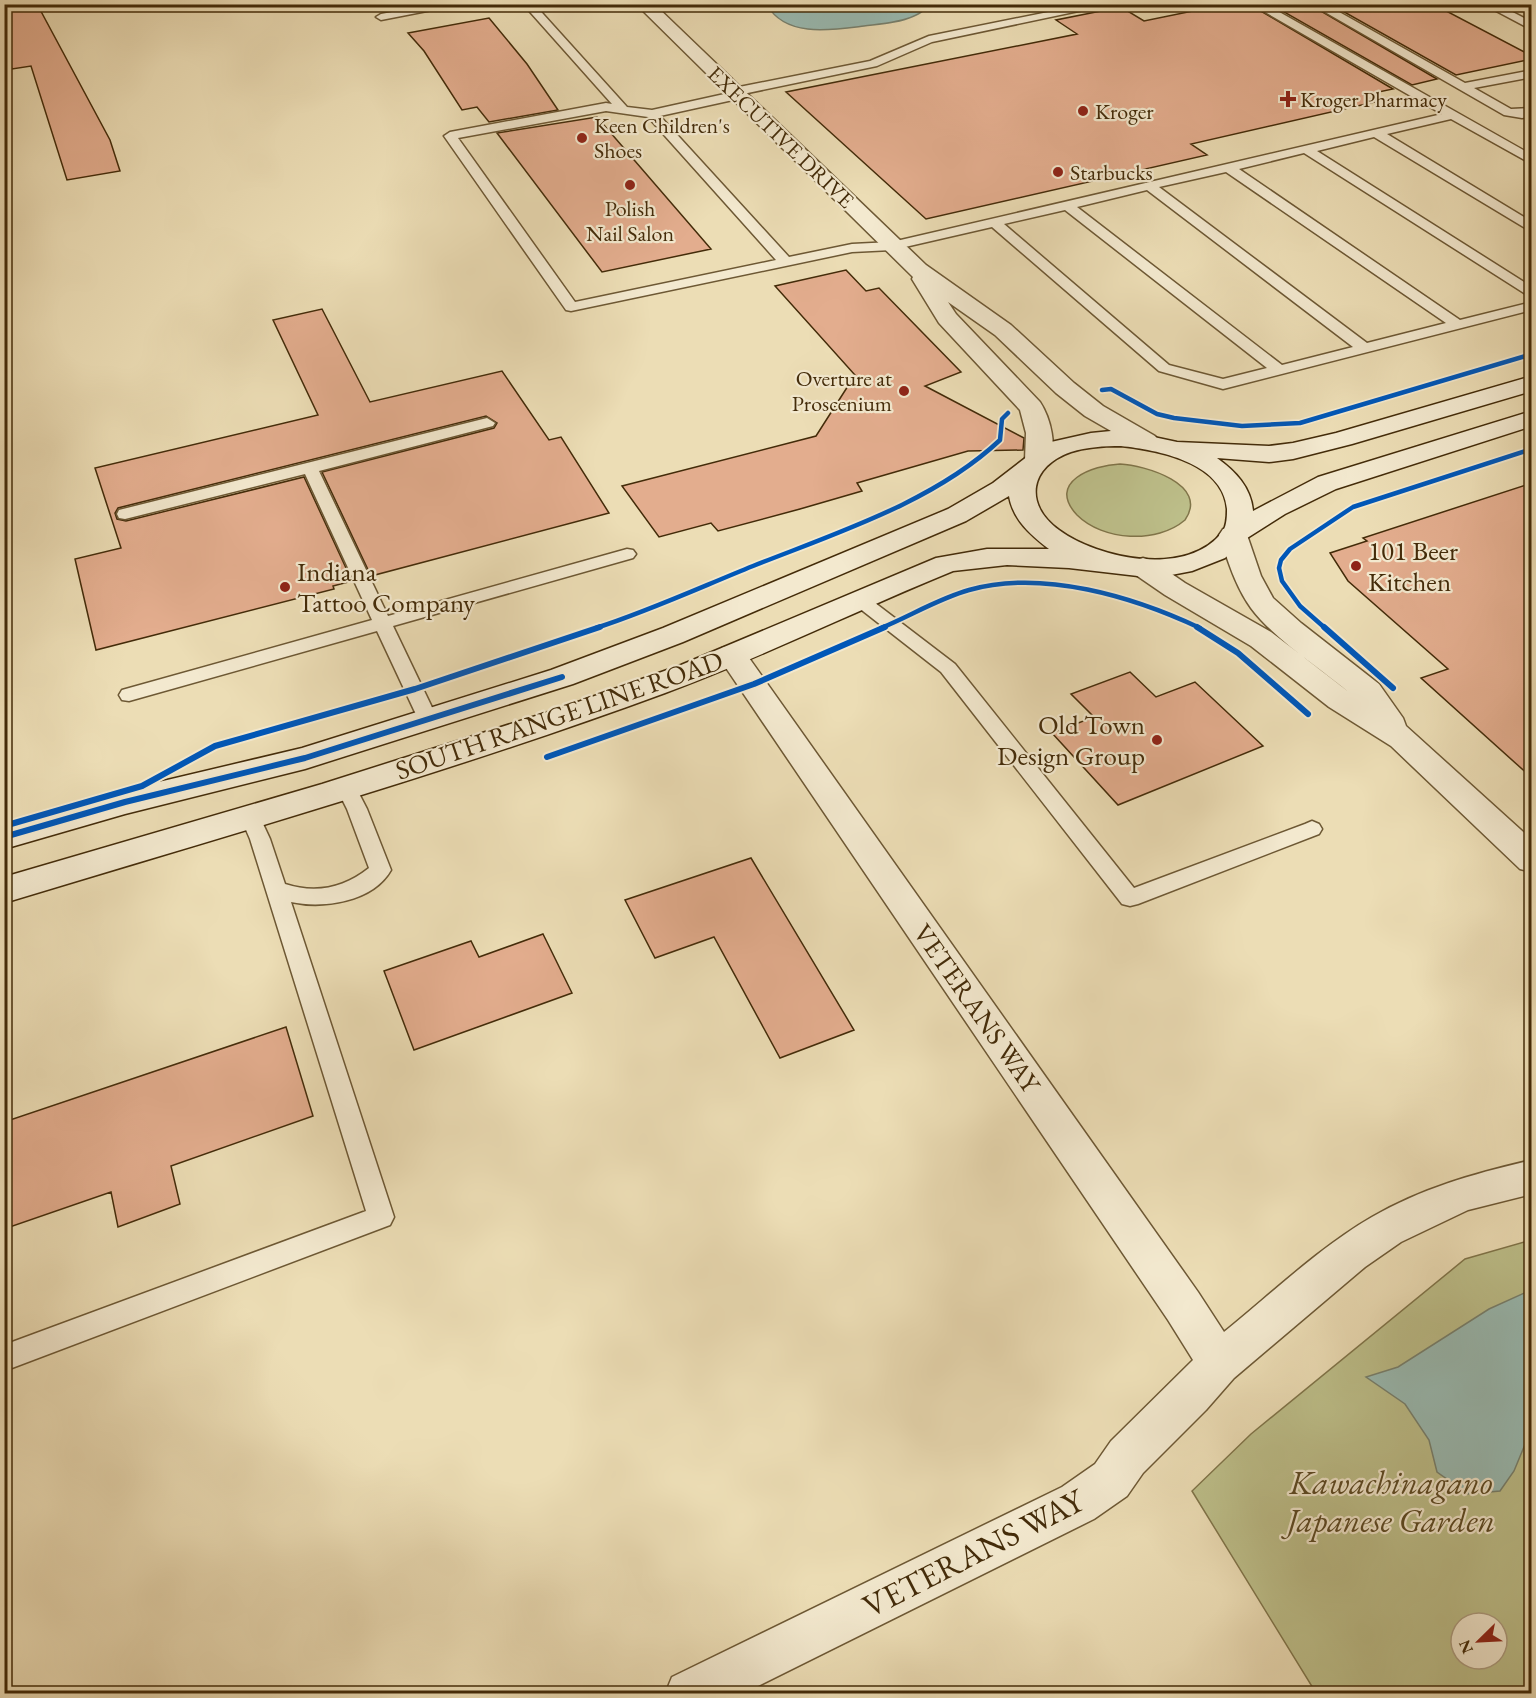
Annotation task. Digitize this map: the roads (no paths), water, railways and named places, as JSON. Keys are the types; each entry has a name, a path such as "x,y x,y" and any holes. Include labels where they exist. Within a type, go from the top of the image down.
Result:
{"street":[{"name":"EXECUTIVE DRIVE","path":"644,4 918,270 1003,330 1065,388 1095,411 1146,441"},
{"name":"EXECUTIVE DRIVE","path":"918,270 947,318 1031,407 1037,418 1039,433 1035,463"},
{"path":"1532,383 1293,452 1269,454 1173,447 1146,441 1097,439 1074,443 1054,450 1035,463 1024,480 1022,496 1027,513 1039,529 1058,544 1082,555 1110,563 1143,567 1190,562 1224,546 1234,535 1276,508 1328,483 1532,418"},
{"path":"1173,447 1201,459 1223,476 1237,495 1241,514 1234,535 1246,576 1262,603 1368,691 1402,738 1532,860"},
{"name":"SOUTH RANGE LINE ROAD","path":"4,837 126,802 305,758 562,677 626,653 957,515 1002,489 1035,463"},
{"name":"SOUTH RANGE LINE ROAD","path":"4,890 494,742 615,701 695,671 929,570 966,559 1041,557 1110,563"},
{"path":"1143,567 1175,589 1261,639 1340,700 1402,738"},
{"name":"VETERANS WAY","path":"732,655 1183,1306 1219,1363"},
{"name":"VETERANS WAY","path":"689,1694 1078,1503 1111,1480 1127,1457 1191,1395 1219,1363 1351,1254 1387,1229 1462,1194 1532,1177"}],"lane":[{"path":"381,17 458,4"},
{"path":"528,4 623,110"},
{"path":"1107,4 929,39 873,64 652,114 606,107 450,136 571,307 852,248 892,246 1453,115"},
{"path":"1257,4 1532,160"},
{"path":"1316,4 1508,112 1522,114 1532,112"},
{"path":"1488,4 1532,27"},
{"path":"1463,87 1532,73"},
{"path":"652,114 786,262"},
{"path":"1376,133 1532,228"},
{"path":"1306,149 1532,294"},
{"path":"1228,167 1458,325"},
{"path":"1149,186 1364,348"},
{"path":"1067,205 1279,370"},
{"path":"993,222 1164,368 1223,384 1532,306"},
{"path":"699,279 713,296"},
{"path":"590,303 602,320"},
{"path":"125,514 487,423"},
{"path":"310,468 428,720"},
{"path":"129,695 627,555"},
{"path":"860,600 948,668 1130,898 1312,829"},
{"path":"275,889 293,896 330,897 370,880 380,870 357,809 346,787"},
{"path":"4,1358 381,1217 260,839 250,816"}],"water":[{"path":"928,4 930,6 920,13 902,20 824,30 786,23 775,16 767,5"},
{"path":"1531,1290 1531,1430 1514,1471 1500,1491 1468,1494 1437,1472 1429,1440 1405,1404 1366,1377 1398,1367 1489,1309"}],"place":[{"name":"Kroger Pharmacy","path":"1288,99"},
{"name":"Kroger","path":"1083,111"},
{"name":"Keen Children's Shoes","path":"582,138"},
{"name":"Starbucks","path":"1058,172"},
{"name":"Polish Nail Salon","path":"630,185"},
{"name":"Overture at Proscenium","path":"904,391"},
{"name":"101 Beer Kitchen","path":"1356,566"},
{"name":"Indiana Tattoo Company","path":"285,587"},
{"name":"Old Town Design Group","path":"1157,740"}],"park label":[{"name":"Kawachinagano Japanese Garden","path":"1391,1501"}]}
